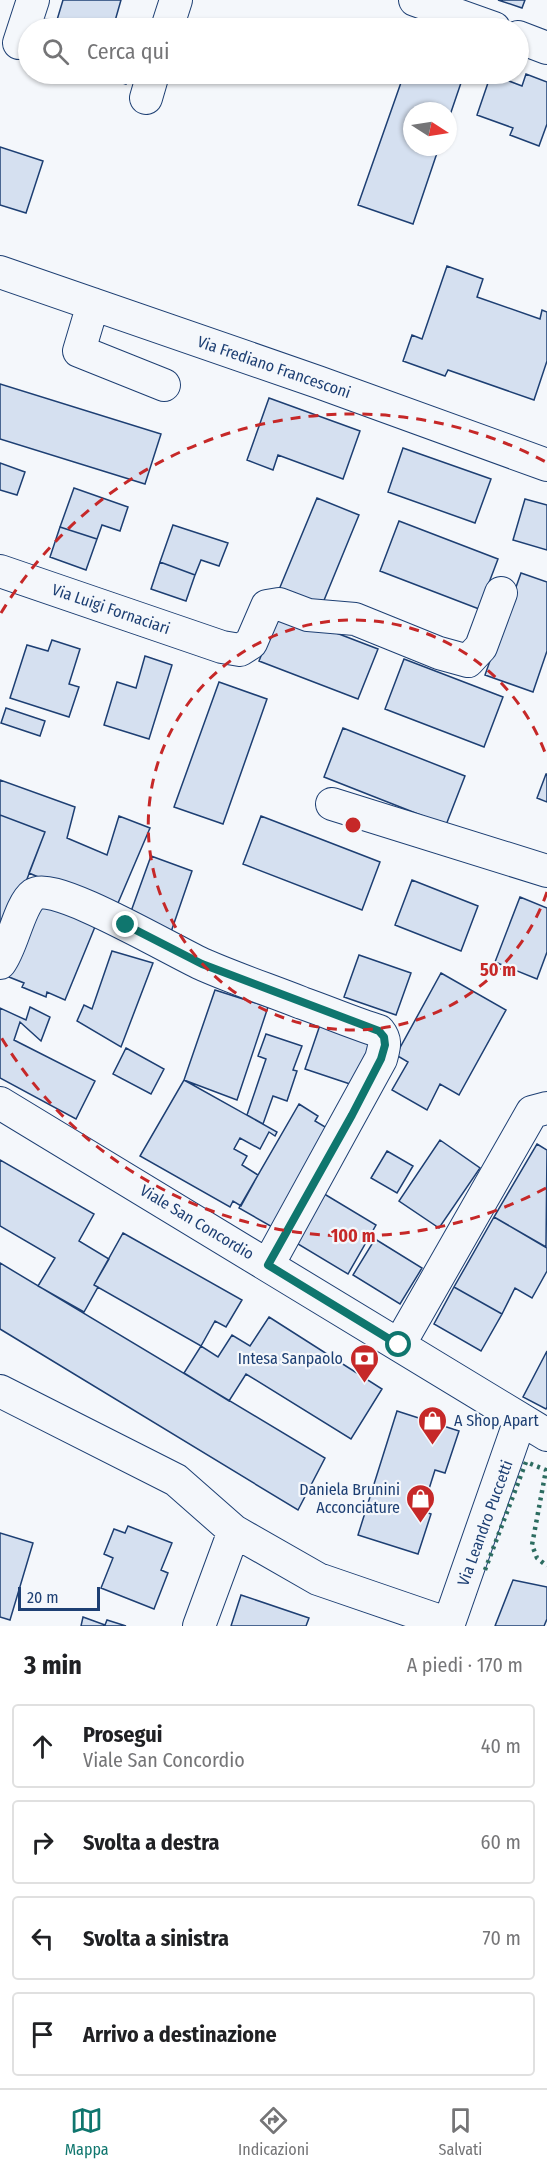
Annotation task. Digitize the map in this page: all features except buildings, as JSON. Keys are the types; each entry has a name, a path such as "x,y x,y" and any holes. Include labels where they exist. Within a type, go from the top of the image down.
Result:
{"street":[{"path":"28,18 33,0"},
{"path":"170,18 176,0"},
{"path":"415,0 466,18"},
{"path":"529,41 547,48"},
{"name":"Via Frediano Francesconi","path":"0,272 547,465"},
{"path":"93,304 79,351 164,385"},
{"name":"Via Luigi Fornaciari","path":"0,571 222,647 240,650 251,643 267,606 279,604 308,615 355,619 439,653 468,661 481,647 501,593"},
{"path":"332,804 547,871"},
{"path":"0,963 6,954 27,902 35,893 44,891 57,893 202,964 379,1031 384,1037 385,1045 381,1059 268,1265"},
{"name":"Viale San Concordio","path":"0,1103 547,1435"},
{"path":"399,1345 532,1112 547,1108"},
{"path":"0,1391 176,1480 234,1531 318,1579 449,1625"},
{"name":"Via Leandro Puccetti","path":"449,1625 520,1420"},
{"path":"199,1626 234,1531"}],"hedge":[{"path":"485,1570 526,1462 546,1470 532,1545 537,1558 547,1566"}],"place":[{"name":"Intesa Sanpaolo","path":"364,1384"},
{"name":"A Shop Apart","path":"433,1446"},
{"name":"Daniela Brunini Acconciature","path":"421,1524"}],"route":[{"path":"126,925 202,964 379,1031 384,1037 385,1045 381,1059 268,1265 399,1345"}]}
